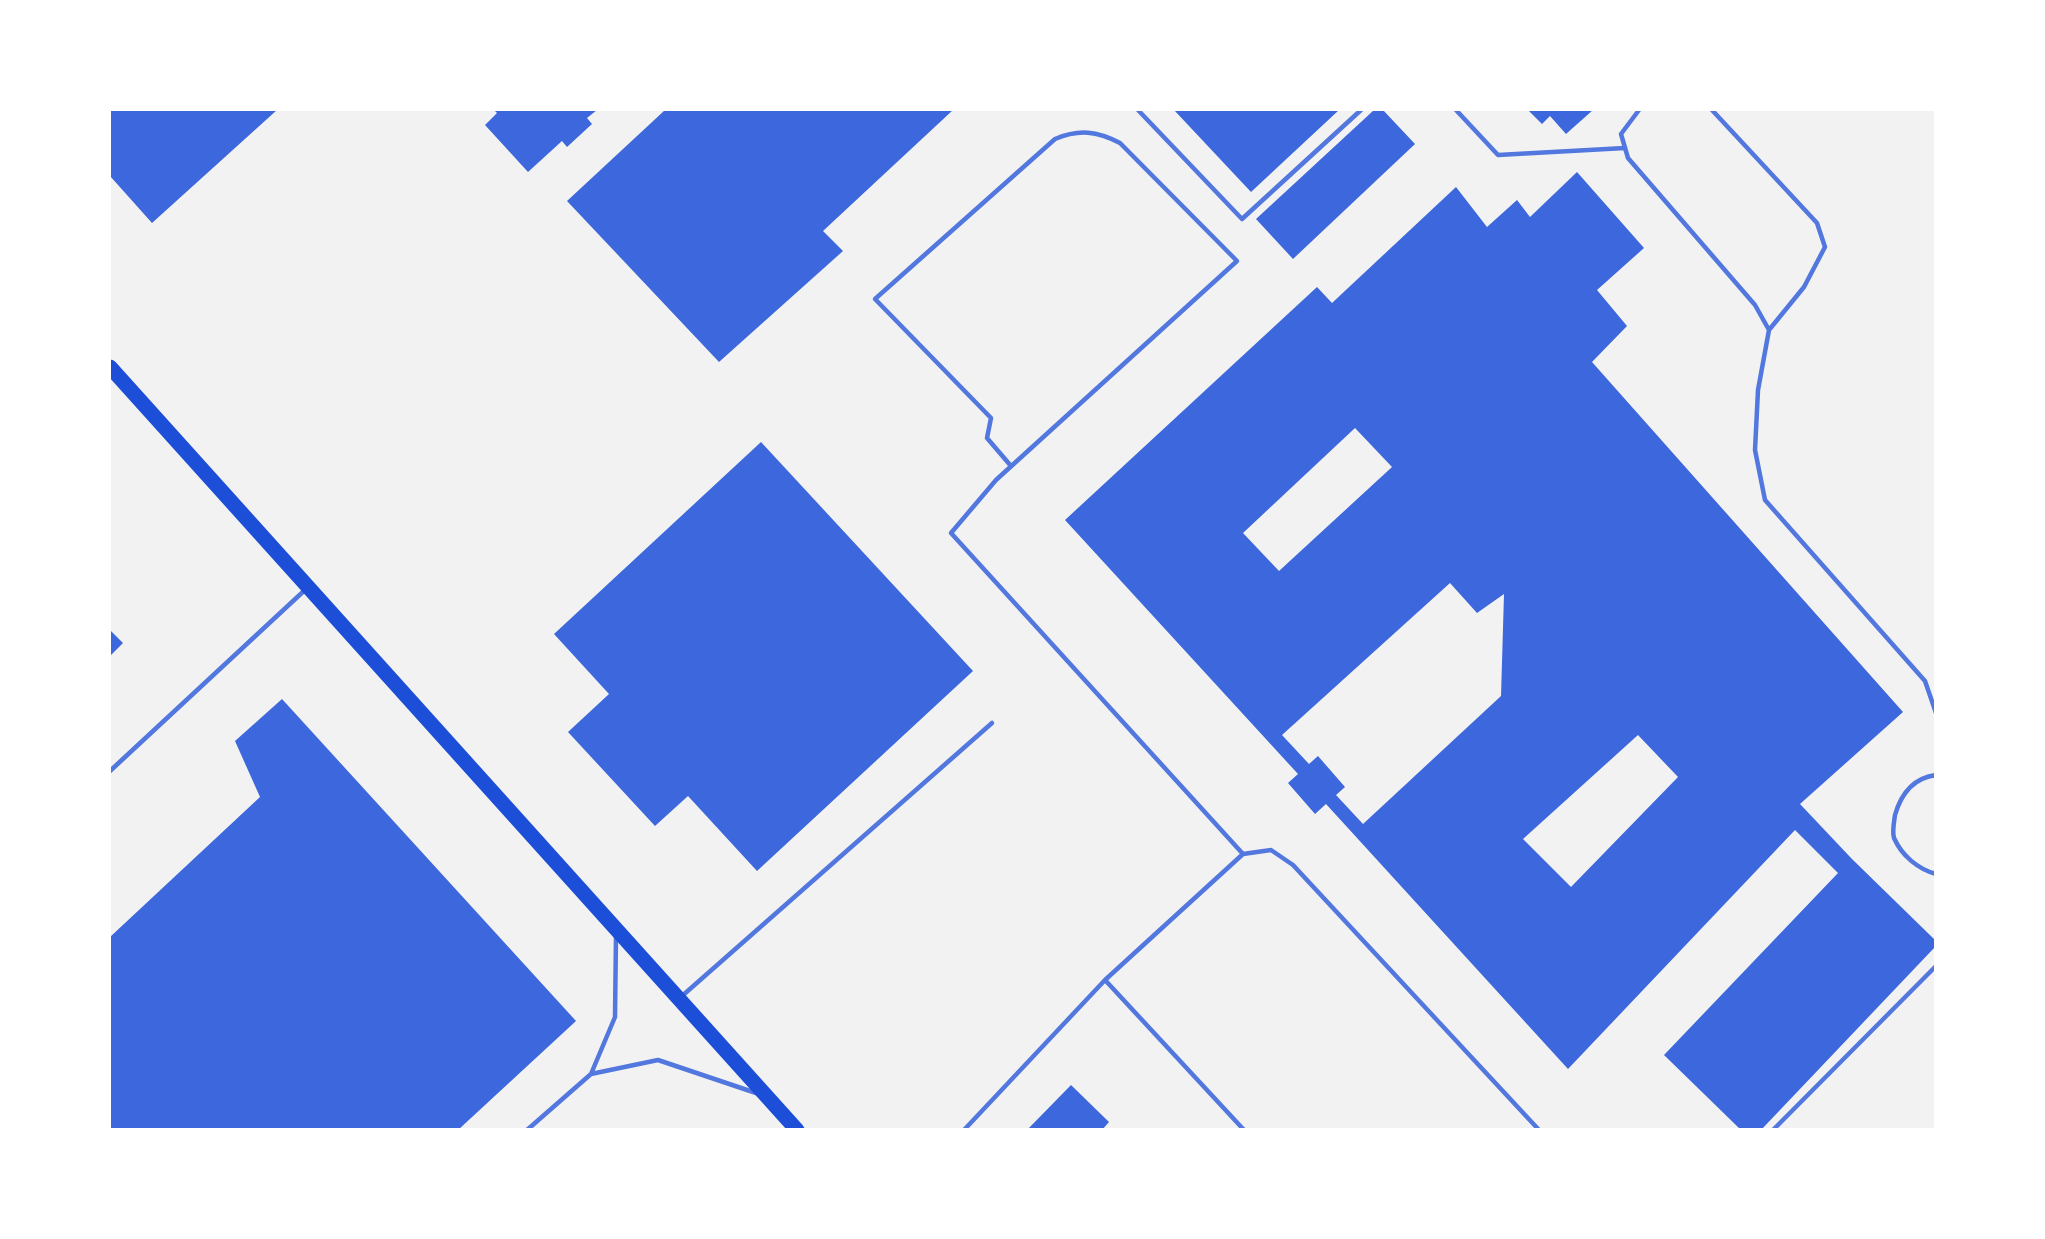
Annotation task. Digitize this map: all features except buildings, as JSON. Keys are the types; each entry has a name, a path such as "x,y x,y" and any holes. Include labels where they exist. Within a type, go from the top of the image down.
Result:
{"main road":[{"path":"110,367 797,1130"}],"lane":[{"path":"1138,110 1242,219 1361,110"},
{"path":"1456,110 1498,155 1625,148"},
{"path":"1639,110 1621,134 1628,158 1755,305 1769,330"},
{"path":"1712,110 1817,223 1825,247 1804,287 1769,330 1758,390 1755,450 1765,500 1925,681 1935,713"},
{"path":"1011,466 987,438 991,418 875,299 1055,139 1071,132 1088,131 1104,135 1120,143 1236,261 996,480 951,533 1243,854"},
{"path":"110,771 308,587"},
{"path":"680,998 992,723"},
{"path":"1935,775 1912,784 1899,800 1893,830 1894,837 1910,862 1924,871 1935,874"},
{"path":"964,1130 1105,980 1243,854 1271,850 1293,865 1539,1130"},
{"path":"527,1130 591,1074 615,1017 616,928"},
{"path":"1773,1130 1935,966"},
{"path":"1105,980 1244,1130"},
{"path":"591,1074 658,1060 767,1096"}]}
